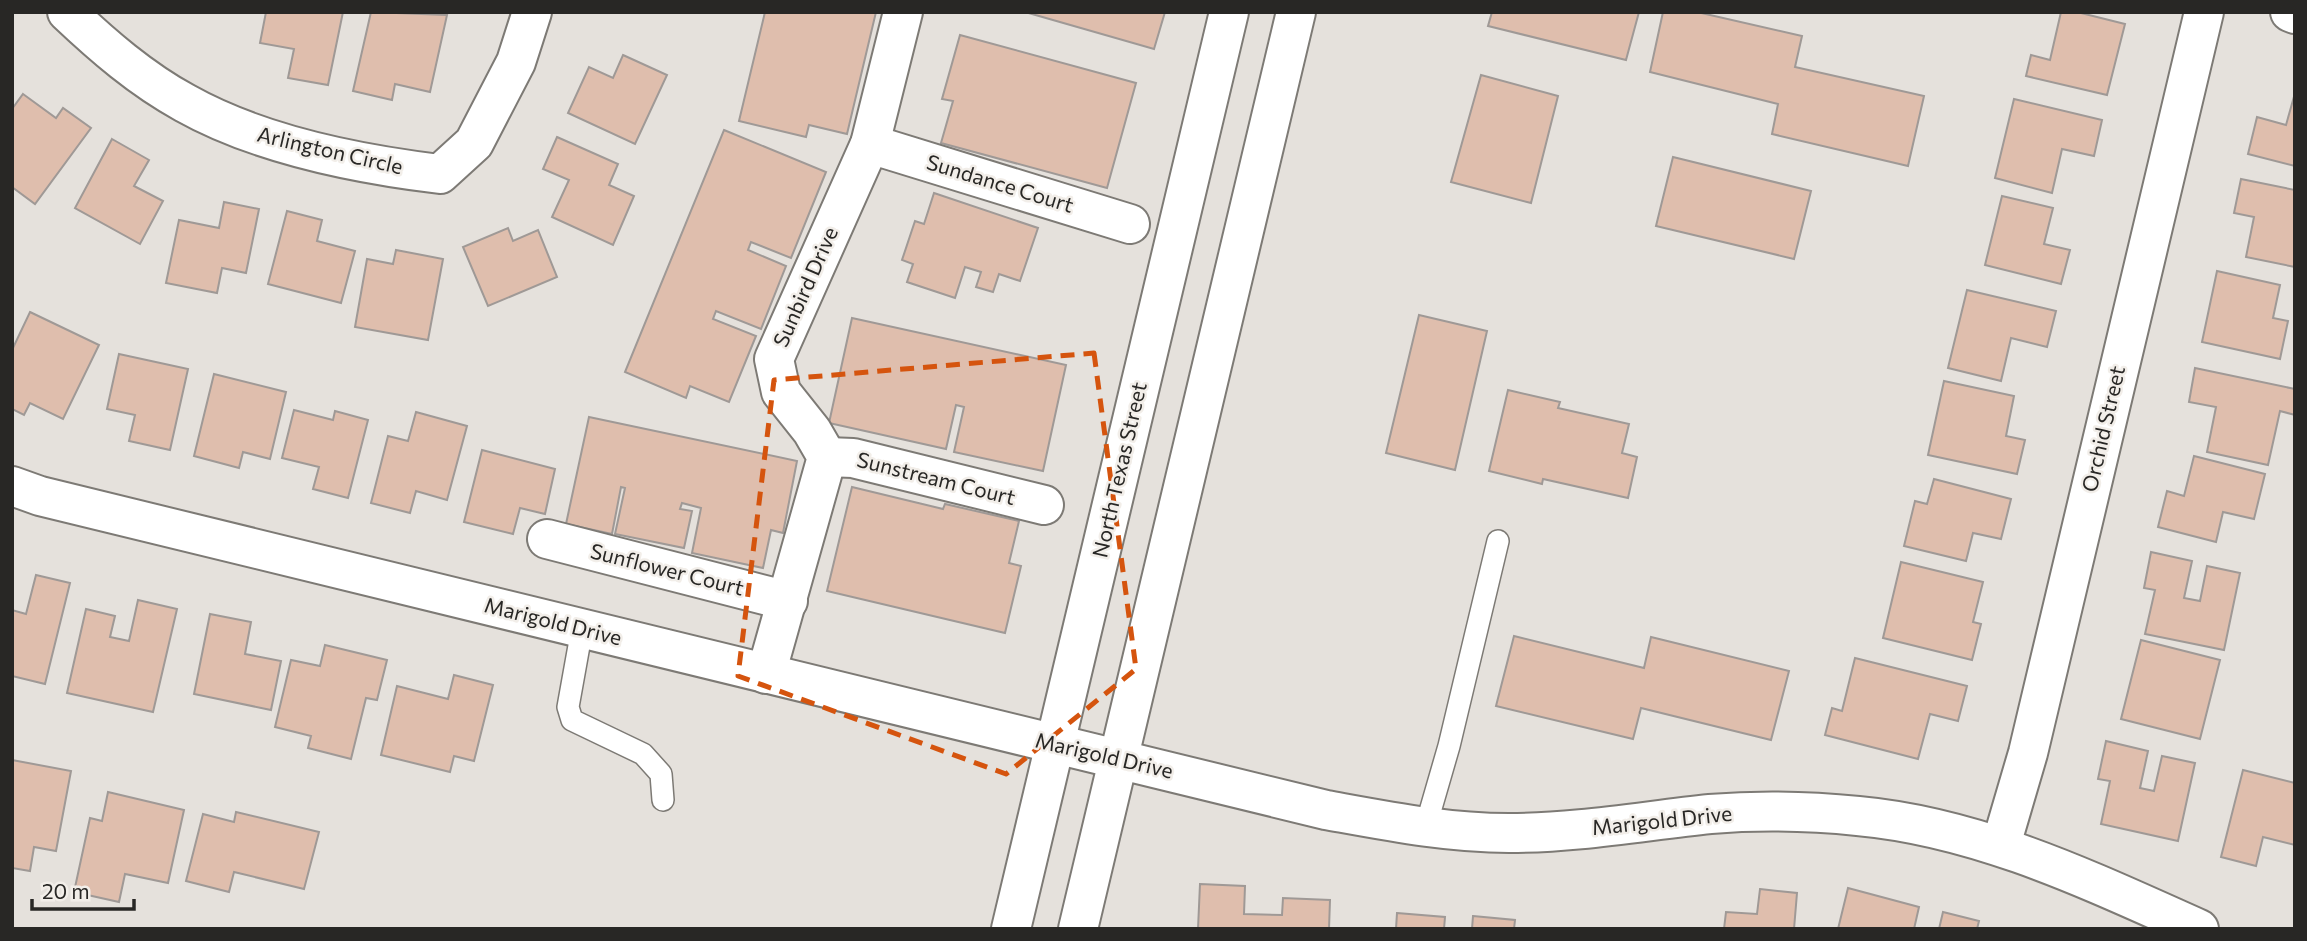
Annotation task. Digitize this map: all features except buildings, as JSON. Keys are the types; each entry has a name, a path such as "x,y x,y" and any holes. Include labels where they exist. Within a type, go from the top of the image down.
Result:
{"street":[{"name":"Arlington Circle","path":"67,12 111,54 185,104 257,135 391,168 440,174 474,143 516,62 532,12"},
{"name":"Sunbird Drive","path":"827,457 812,431 781,392 774,359 870,144 903,12"},
{"name":"North Texas Street","path":"1011,929 1230,12"},
{"path":"1077,929 1296,12"},
{"name":"Orchid Street","path":"2001,845 2028,753 2204,12"},
{"name":"Sundance Court","path":"870,144 1130,224"},
{"path":"766,674 827,457"},
{"name":"Sunstream Court","path":"827,457 853,458 1044,505"},
{"name":"Marigold Drive","path":"12,486 40,496 1326,810 1425,829 1510,833 1586,829 1713,814 1860,816 2001,845 2199,929"},
{"name":"Sunflower Court","path":"547,539 788,601"}],"lane":[{"path":"1425,829 1449,746 1497,541"},
{"path":"582,629 568,707 572,720 643,754 661,774 663,800"}],"highlighted area":[{"path":"1094,353 1136,669 1006,774 738,676 774,380"}]}
